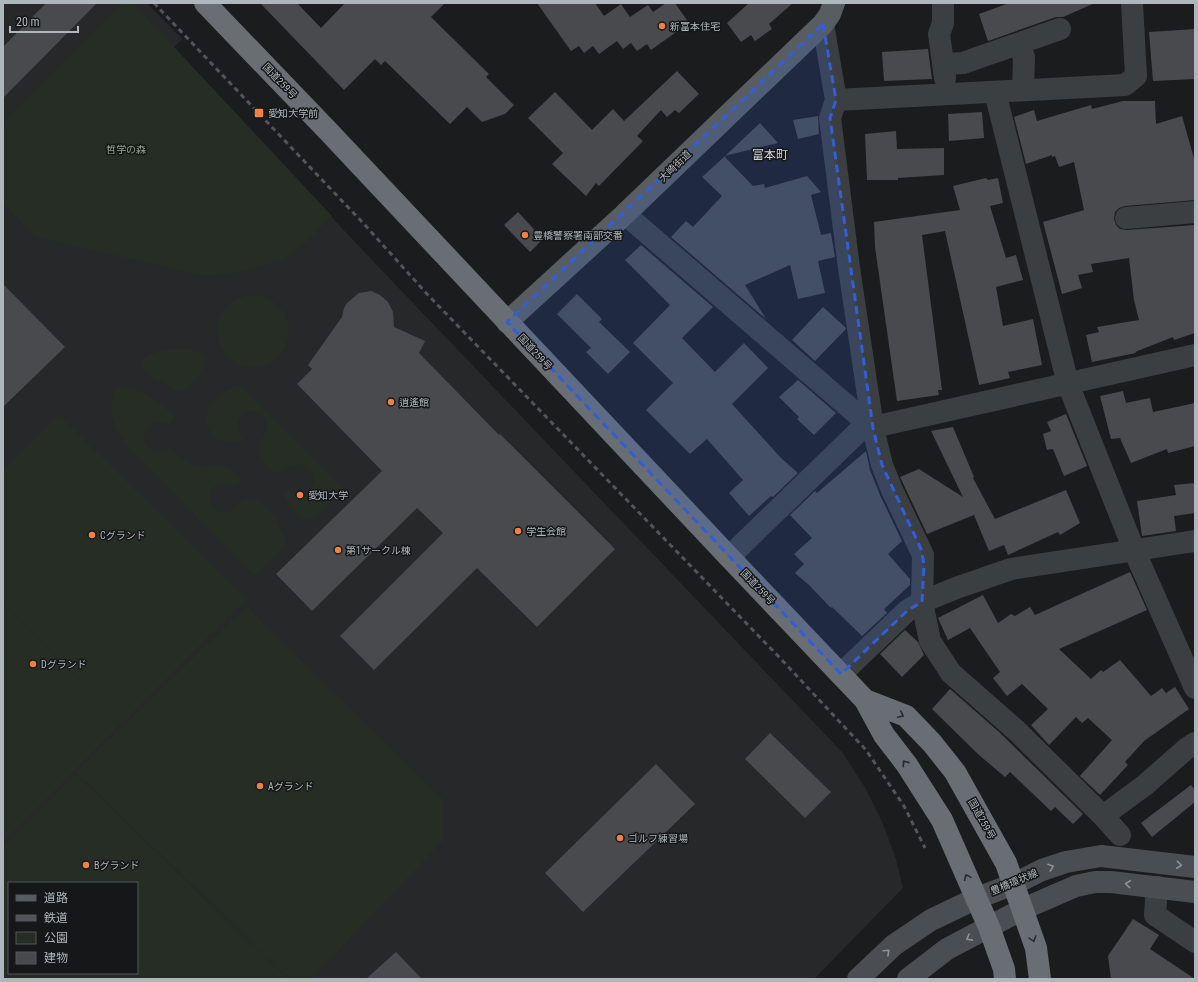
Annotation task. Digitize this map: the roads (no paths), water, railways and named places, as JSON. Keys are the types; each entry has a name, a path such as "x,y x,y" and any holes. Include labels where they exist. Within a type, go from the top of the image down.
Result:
{"highway":[{"name":"国道259号","path":"205,3 330,132 507,322 865,700 884,735 907,765 942,820 989,927 1004,970 1005,979"},
{"name":"国道259号","path":"865,700 906,716 932,743 955,772 1006,863 1036,948 1040,979"}],"main road":[{"name":"大崎街道","path":"507,322 625,214 823,24 830,14 834,3"},
{"name":"豊橋環状線","path":"858,979 894,945 931,920 977,898 1014,884 1042,870 1066,862 1101,856 1195,867"},
{"path":"908,979 947,949 1023,909 1076,886 1095,882 1111,882 1157,886 1195,892"}],"street":[{"path":"943,3 943,23 939,34 947,94"},
{"path":"836,100 1125,85 1136,76 1132,3"},
{"path":"823,24 836,100 830,118 849,268 874,428 882,465 892,490 923,555 922,602 930,641 951,673 1017,731 1103,816 1120,835"},
{"path":"943,64 963,63 1060,29"},
{"path":"1018,44 1024,57 1023,90"},
{"path":"995,92 1068,384 1134,550 1195,688"},
{"path":"1126,218 1195,212"},
{"path":"625,214 874,428"},
{"path":"729,557 860,430 1195,355"},
{"path":"841,674 908,610 922,602 956,588 1011,569 1195,541"},
{"path":"1103,816 1195,743"},
{"path":"1157,886 1155,915 1191,933"}],"railway":[{"path":"154,3 364,224 427,294 780,658 866,750 904,806 925,848"}],"place":[{"name":"新富本住宅","path":"662,26"},
{"name":"愛知大学前","path":"259,113"},
{"name":"豊橋警察署南部交番","path":"525,235"},
{"name":"逍遙館","path":"391,402"},
{"name":"愛知大学","path":"300,495"},
{"name":"学生会館","path":"518,531"},
{"name":"Cグランド","path":"92,535"},
{"name":"第1サークル棟","path":"338,550"},
{"name":"Dグランド","path":"33,664"},
{"name":"Aグランド","path":"260,786"},
{"name":"ゴルフ練習場","path":"620,838"},
{"name":"Bグランド","path":"86,865"}],"district":[{"name":"富本町","path":"770,155"}],"park label":[{"name":"哲学の森","path":"126,149"}]}
